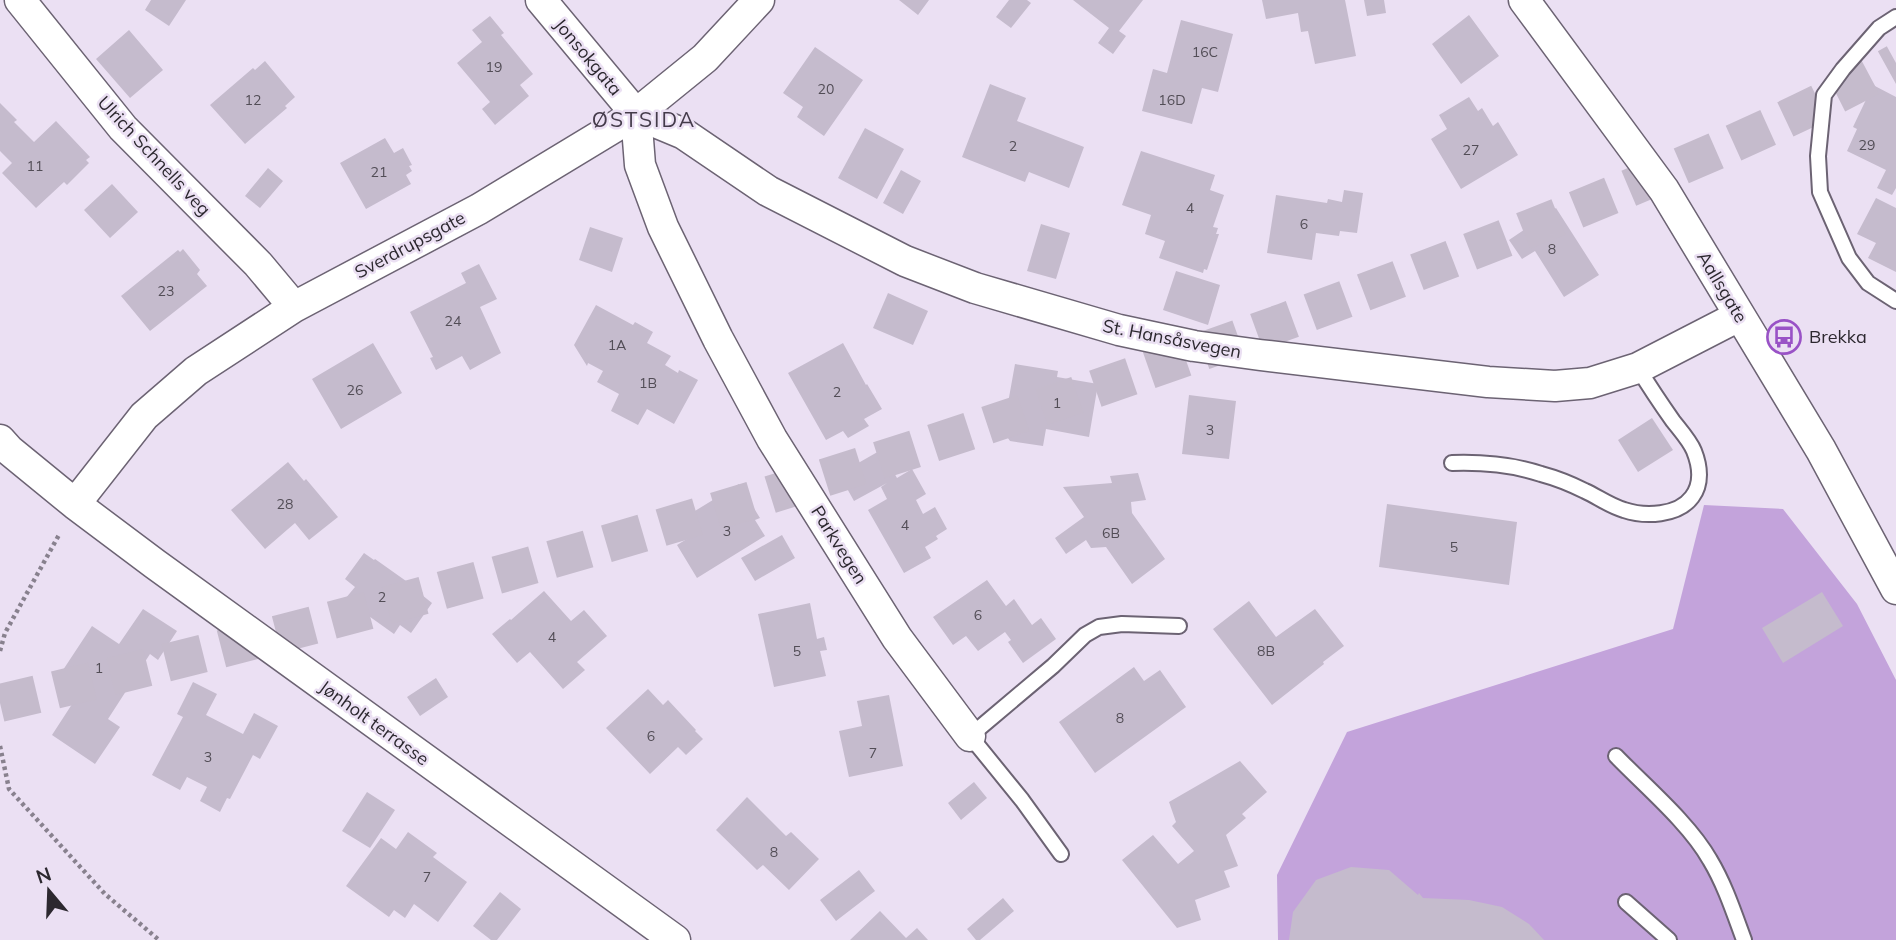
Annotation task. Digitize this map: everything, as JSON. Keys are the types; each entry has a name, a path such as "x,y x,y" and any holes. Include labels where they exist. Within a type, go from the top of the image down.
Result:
{"street":[{"name":"Ulrich Schnells veg","path":"20,0 123,128 258,264 294,307"},
{"name":"Jonsokgata","path":"541,0 636,114"},
{"name":"Sverdrupsgate","path":"75,504 144,416 196,371 294,307 479,209 636,114 705,58 759,0"},
{"name":"Aallsgate","path":"1524,0 1664,190 1821,450 1894,580"},
{"name":"St. Hansåsvegen","path":"636,114 684,134 768,191 905,261 975,288 1118,330 1194,346 1488,382 1555,386 1590,383 1638,368 1739,316"},
{"name":"Parkvegen","path":"636,114 640,166 663,227 718,339 772,439 897,638 970,736"},
{"name":"Jønholt terrasse","path":"0,440 75,504 675,940"}],"lane":[{"path":"1896,17 1879,28 1824,95 1818,156 1820,192 1849,258 1868,283 1896,301"},
{"path":"1452,463 1502,464 1541,474 1584,490 1626,511 1647,514 1673,511 1687,504 1695,494 1699,480 1694,449 1638,368"},
{"path":"1061,855 1022,800 970,736 1054,666 1085,635 1099,626 1178,626"},
{"path":"1616,756 1686,827 1709,858 1726,889 1744,940"},
{"path":"1626,902 1670,940"}],"path":[{"path":"0,651 5,633 75,504"},
{"path":"0,746 9,789 106,894 159,940"}],"shaded area":[{"path":"1704,505 1783,509 1857,604 1896,680 1896,940 1278,940 1277,875 1347,732 1673,629"}],"building":[{"path":"151,0 186,0 169,26 145,10"},
{"path":"899,0 929,0 918,15"},
{"path":"1009,0 1027,0 1031,3 1011,28 996,17"},
{"path":"1073,0 1143,0 1119,31 1126,36 1113,54 1098,43 1109,28"},
{"path":"1262,0 1345,0 1356,56 1315,64 1308,31 1301,32 1298,13 1266,19"},
{"path":"1364,0 1384,0 1386,13 1367,16"},
{"path":"1469,15 1499,56 1461,84 1432,44"},
{"path":"490,16 504,33 501,35 533,74 520,85 529,96 495,125 482,109 490,102 457,63 482,42 472,30"},
{"path":"1181,20 1233,34 1218,92 1202,88 1192,124 1142,111 1153,69 1167,73"},
{"path":"129,30 163,70 130,98 96,59"},
{"path":"815,47 863,80 824,136 797,117 803,107 783,93"},
{"path":"265,61 295,97 285,106 287,108 245,144 210,105"},
{"path":"990,84 1026,98 1017,121 1084,147 1069,188 1029,172 1025,182 962,157"},
{"path":"1873,85 1896,97 1896,188 1892,195 1877,188 1886,170 1847,151 1857,129 1853,127"},
{"path":"1469,97 1478,111 1482,108 1493,126 1498,122 1518,155 1461,189 1431,139 1447,129 1439,115"},
{"path":"0,103 34,142 56,121 90,157 86,160 89,163 67,185 64,182 36,208 2,173 12,163 0,151"},
{"path":"865,128 904,149 877,199 838,178"},
{"path":"385,138 394,153 403,148 412,165 409,166 412,171 406,175 411,184 366,209 340,163"},
{"path":"1141,151 1215,175 1210,190 1224,195 1213,227 1218,228 1216,234 1219,234 1207,270 1204,269 1203,273 1159,258 1165,241 1145,234 1151,215 1122,205"},
{"path":"268,168 283,181 260,208 245,196"},
{"path":"901,170 921,181 903,214 883,203"},
{"path":"112,184 138,212 110,238 84,210"},
{"path":"1344,190 1363,193 1357,233 1340,231 1339,236 1316,233 1312,260 1267,253 1276,195 1327,203 1328,199 1342,202"},
{"path":"1876,198 1896,208 1896,272 1868,258 1876,243 1857,234"},
{"path":"1556,208 1599,275 1564,297 1535,251 1522,259 1509,240"},
{"path":"1041,224 1070,233 1056,279 1027,271"},
{"path":"590,227 623,238 612,272 579,260"},
{"path":"183,249 200,270 197,274 207,286 150,331 121,296 178,250 180,252"},
{"path":"479,264 497,299 480,307 501,353 470,370 462,356 436,370 430,358 433,357 410,312 466,283 461,273"},
{"path":"1176,271 1220,285 1208,325 1163,310"},
{"path":"888,293 928,311 913,345 873,328"},
{"path":"596,305 633,325 635,322 653,332 647,343 671,356 665,365 698,380 674,424 647,409 638,425 611,411 619,394 597,382 603,371 588,363 587,366 574,345"},
{"path":"373,343 402,393 341,429 312,379"},
{"path":"843,343 882,409 864,419 869,426 848,438 843,431 826,440 788,373"},
{"path":"1015,364 1058,371 1057,377 1098,384 1089,437 1046,429 1043,446 1010,441 1003,431"},
{"path":"1189,395 1236,401 1229,459 1182,454"},
{"path":"1652,418 1673,450 1638,472 1618,440"},
{"path":"881,450 897,478 912,469 926,494 916,500 923,514 935,507 947,529 925,547 931,558 904,573 868,510 887,499 881,487 887,483 854,501 839,474"},
{"path":"288,462 338,517 309,540 295,523 265,549 231,510"},
{"path":"1138,473 1146,500 1131,502 1132,513 1165,559 1132,584 1106,547 1091,548 1086,540 1066,554 1055,538 1084,517 1063,487 1112,483 1110,476"},
{"path":"739,484 760,518 755,520 765,536 697,578 677,545 700,531 690,514"},
{"path":"1387,504 1517,522 1509,585 1379,567"},
{"path":"782,535 795,558 755,581 741,558"},
{"path":"364,553 423,593 432,603 411,633 400,625 394,634 345,599 355,587 345,579"},
{"path":"987,580 1006,606 1014,599 1032,625 1041,618 1056,639 1023,663 1008,642 1011,640 1005,632 978,651 966,636 953,645 933,617"},
{"path":"544,591 571,621 584,610 607,636 577,662 585,670 563,689 530,652 517,663 492,634"},
{"path":"1822,592 1843,626 1783,663 1762,628"},
{"path":"1249,601 1276,637 1315,609 1344,646 1272,705 1213,629"},
{"path":"810,603 817,639 824,637 827,650 820,651 826,676 774,687 758,614"},
{"path":"143,609 177,631 158,660 150,654 108,719 120,727 95,764 52,735 76,698 81,701 90,688 63,670 92,626 119,644"},
{"path":"1134,667 1144,681 1160,670 1186,707 1095,773 1059,722"},
{"path":"436,678 448,697 420,716 407,697"},
{"path":"193,682 217,694 206,715 243,734 254,713 278,726 260,759 253,755 230,799 227,798 220,812 200,801 207,787 187,777 180,790 152,775 183,717 177,714"},
{"path":"648,689 663,705 668,700 703,739 686,755 678,747 650,774 606,728"},
{"path":"889,695 903,766 849,777 839,731 862,726 857,701"},
{"path":"1240,761 1267,792 1242,814 1246,818 1226,835 1238,866 1224,871 1230,887 1195,900 1201,920 1177,928 1122,860 1153,835 1178,864 1194,851 1172,826 1176,822 1169,802"},
{"path":"974,782 987,798 961,820 948,803"},
{"path":"367,792 395,810 370,848 342,831"},
{"path":"747,797 786,836 791,832 819,859 789,890 763,865 757,870 716,830"},
{"path":"408,832 437,853 433,857 467,882 438,922 414,904 405,918 394,910 389,917 346,886 381,838 396,849"},
{"path":"1351,867 1389,870 1423,898 1469,900 1502,907 1529,924 1544,940 1289,940 1293,912 1316,880"},
{"path":"859,870 875,891 836,921 820,900"},
{"path":"500,892 521,909 497,940 491,940 473,926"},
{"path":"1003,898 1014,911 980,940 976,940 967,929"},
{"path":"880,911 906,938 917,928 928,940 850,940"}],"tunnel":[{"path":"0,703 163,664 487,578 648,532 967,432 1284,322 1538,225 1761,131 1896,63"}],"place":[{"name":"Brekka","path":"1784,337"}],"district":[{"name":"ØSTSIDA","path":"644,120"}]}
